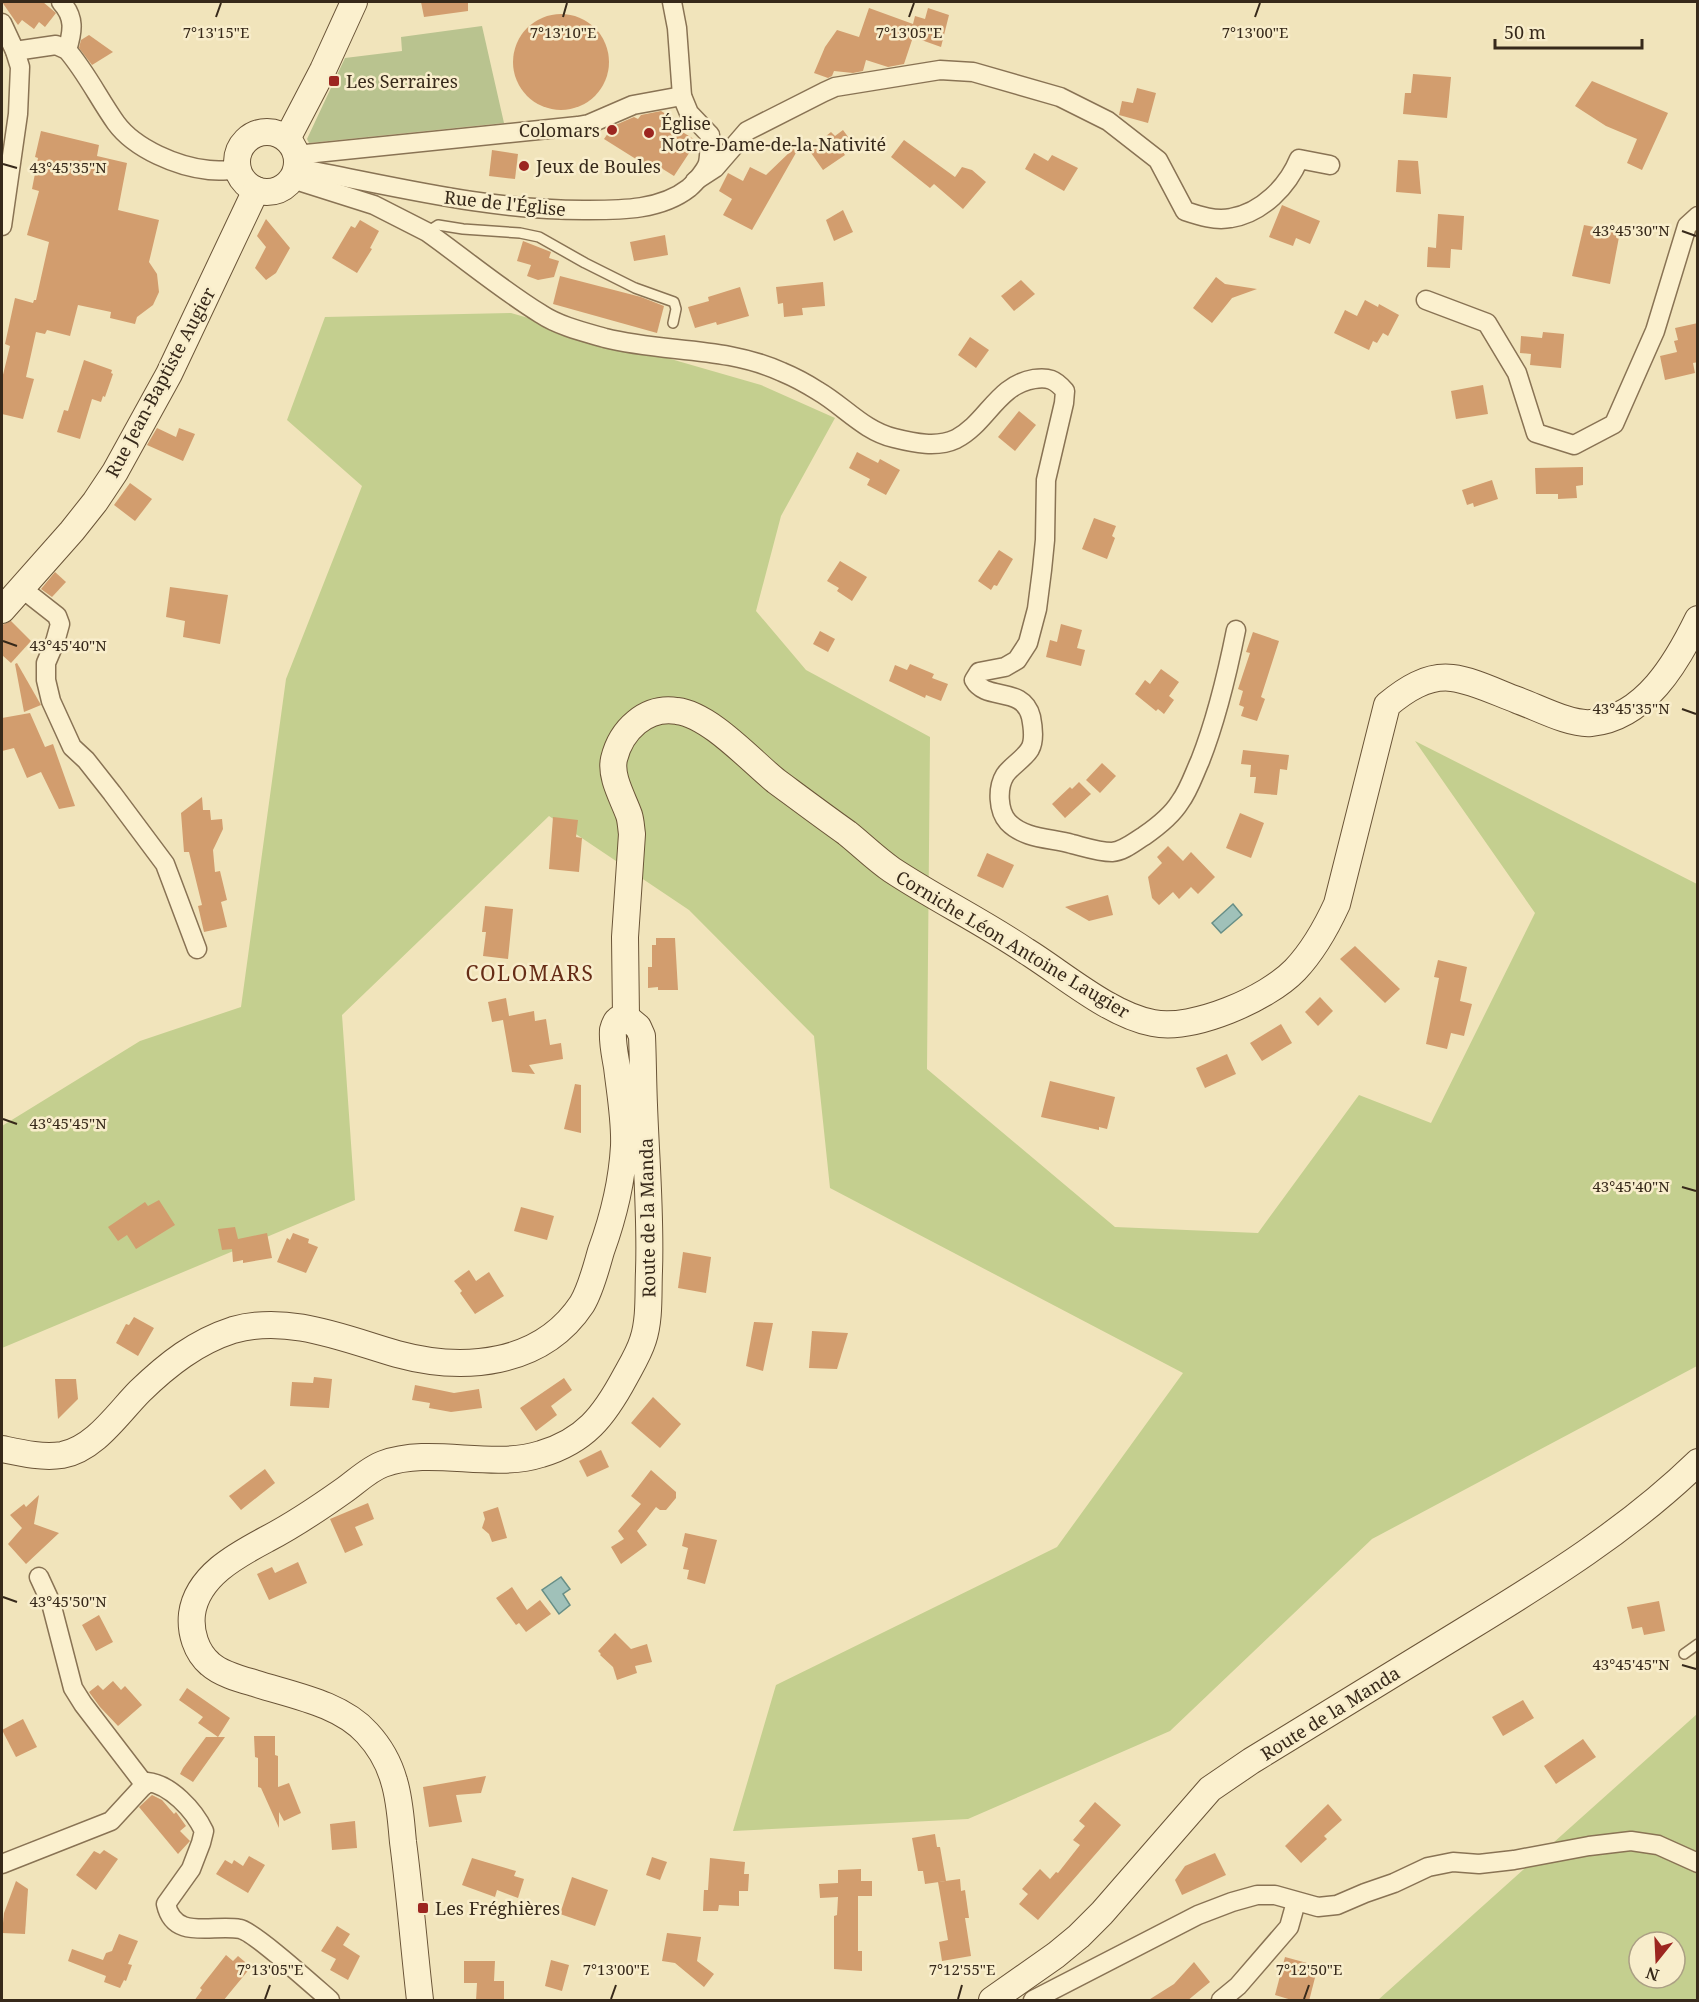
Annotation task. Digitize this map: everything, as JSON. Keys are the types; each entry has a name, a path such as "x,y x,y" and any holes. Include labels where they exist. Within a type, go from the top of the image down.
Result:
{"main road":[{"path":"293,160 272,133 264,132 249,138 239,151 237,170 243,181 256,190 264,192 280,190 293,160 323,70 354,2"},
{"name":"Rue Jean-Baptiste Augier","path":"2,610 72,531 115,472 169,374 256,190"},
{"name":"Corniche Léon Antoine Laugier","path":"626,1017 625,937 632,834 630,818 616,781 614,762 621,740 634,723 653,712 677,711 702,719 773,778 891,869 1023,948 1121,1012 1150,1023 1183,1024 1207,1018 1267,990 1295,970 1324,933 1337,904 1387,705 1406,689 1425,681 1451,677 1567,719 1590,723 1611,718 1634,707 1650,694 1669,669 1698,619"},
{"name":"Route de la Manda","path":"2,1449 36,1455 62,1455 83,1448 177,1358 210,1338 236,1329 261,1325 312,1329 435,1363 501,1359 526,1352 539,1345 564,1326 583,1302 607,1234 620,1181 624,1145 613,1030 617,1020 626,1017 638,1027 642,1036 651,1209 648,1307 644,1339 613,1400 594,1424 571,1443 539,1455 507,1460 414,1457 381,1464 328,1502 222,1566 205,1583 192,1611 192,1635 196,1646 211,1665 240,1679 313,1701 353,1721 366,1731 383,1755 394,1781 398,1799 420,2001"},
{"name":"Route de la Manda","path":"992,2001 1056,1955 1102,1913 1210,1790 1251,1761 1540,1585 1661,1496 1698,1462"}],"street":[{"path":"61,2 70,12 73,23 67,50"},
{"name":"Rue de l'Église","path":"293,160 464,201 545,211 625,210 652,205 675,197 691,187 707,164 710,135 689,112 682,96 677,28 672,2"},
{"path":"2,23 20,67 18,114 2,226"},
{"path":"15,51 56,45 67,50 117,124 137,143 150,151 192,166 209,170 237,170"},
{"path":"695,181 715,168 747,131 835,87 940,70 972,72 1018,84 1060,98 1108,122 1158,160 1185,212 1209,219 1231,218 1250,212 1278,193 1299,159 1330,165"},
{"path":"293,160 578,126 589,124 633,105 682,96"},
{"path":"293,160 427,232 543,315 606,338 743,358 781,372 819,391 867,427 890,437 921,444 943,443 958,438 968,431 1012,386 1027,380 1052,378 1065,391 1062,414 1046,480 1045,540 1037,609 1028,643 1017,660 1005,667 979,672 974,680 983,688 1019,699 1031,716 1033,732 1030,749 1005,776 1000,798 1001,810 1007,821 1021,833 1111,852 1128,846 1154,829 1180,802 1214,726 1226,684 1236,630"},
{"path":"1426,300 1487,323 1517,373 1536,434 1574,445 1614,424 1655,331 1687,226 1698,216"},
{"path":"20,587 57,616 60,624 46,663 46,680 51,701 72,747 86,760 165,864 197,950"},
{"path":"39,1577 51,1603 73,1688 145,1785"},
{"path":"2,1864 111,1821 147,1782 159,1783 195,1815 204,1831 190,1869 166,1904 172,1919 182,1927 242,1929 291,1966 330,2001"},
{"path":"1034,2001 1152,1937 1198,1915 1257,1895 1275,1895 1318,1908 1336,1905 1394,1883 1428,1867 1453,1862 1479,1864 1514,1860 1631,1840 1658,1845 1698,1863"},
{"path":"1221,2001 1245,1978 1289,1927 1296,1902"}],"lane":[{"path":"427,232 438,225 539,237 635,288 674,302 676,309 673,323"},
{"path":"1684,1654 1698,1644"}],"green space":[{"path":"482,26 504,123 309,143 307,139 345,58 402,51 401,37"},
{"path":"511,313 761,385 835,418 781,516 756,611 806,670 930,737 927,1069 1115,1227 1258,1233 1359,1095 1431,1123 1535,913 1415,741 1697,884 1697,1366 1372,1539 1170,1731 968,1819 733,1831 776,1685 1057,1547 1183,1373 830,1188 814,1036 689,910 549,816 342,1015 355,1200 2,1348 2,1126 140,1041 241,1007 286,679 362,486 287,420 325,317"},
{"path":"1697,1714 1697,2000 1378,2000"}],"water":[{"path":"1233,904 1242,915 1221,933 1212,923"},
{"path":"561,1577 570,1589 563,1594 570,1605 559,1614 542,1590"}],"building":[{"path":"2,2 43,2 56,13 45,27 39,22 34,29 22,20 18,25"},
{"path":"421,2 468,2 468,11 424,17"},
{"path":"869,8 913,24 915,16 925,19 928,8 949,15 941,47 913,37 904,64 888,67 866,60 863,71 853,73 834,71 828,78 814,73 825,47 837,30 859,37"},
{"path":"561,14 580,17 595,28 606,43 609,62 606,81 595,96 580,107 561,110 542,107 527,96 516,81 513,62 516,43 527,28 542,17"},
{"path":"89,35 113,52 92,65 79,48 81,40"},
{"path":"1413,74 1451,77 1447,118 1403,114 1405,93 1411,93"},
{"path":"1592,81 1668,113 1642,170 1627,163 1637,139 1606,126 1575,106"},
{"path":"1137,88 1156,93 1148,123 1119,115 1122,101 1133,103"},
{"name":"Église Notre-Dame-de-la-Nativité","path":"661,111 674,119 671,125 697,141 674,176 650,161 647,166 604,139 613,126 634,117 638,119 641,115"},
{"path":"843,130 854,145 843,152 845,155 823,170 809,150 831,132 835,136"},
{"path":"41,131 99,145 97,156 127,163 118,210 159,220 149,262 157,274 159,292 153,305 137,317 135,324 110,318 111,312 78,305 70,336 47,330 45,334 36,332 26,377 34,379 23,419 2,414 2,379 10,346 5,344 15,298 33,303 36,300 49,242 27,235 39,191 32,189 38,158 35,157"},
{"path":"904,140 955,177 962,167 972,170 986,182 963,209 934,184 930,188 891,157"},
{"path":"793,149 797,151 752,230 723,215 732,199 719,191 728,173 743,181 750,167 766,175"},
{"path":"492,150 518,154 515,179 489,176"},
{"path":"1034,153 1048,161 1052,155 1078,168 1064,191 1025,169"},
{"path":"1398,160 1418,161 1421,194 1396,192"},
{"path":"1282,205 1320,221 1310,244 1296,238 1293,246 1269,237"},
{"path":"843,210 853,232 834,241 826,220"},
{"path":"1438,214 1464,216 1462,250 1451,249 1450,268 1427,267 1428,247 1436,248"},
{"path":"266,219 290,248 276,273 266,280 255,268 266,247 257,236"},
{"path":"360,220 379,231 370,248 372,249 357,273 332,258 351,226 355,228"},
{"path":"1584,225 1620,232 1610,284 1572,276"},
{"path":"665,235 668,255 634,261 630,242"},
{"path":"523,241 551,252 549,258 559,261 554,277 538,280 527,276 531,265 517,261"},
{"path":"560,276 641,297 664,306 657,333 553,304"},
{"path":"1216,277 1225,284 1257,289 1232,298 1212,323 1193,308"},
{"path":"1021,280 1035,294 1014,311 1001,296"},
{"path":"823,282 825,306 802,308 803,315 784,317 783,303 778,304 776,287"},
{"path":"740,287 749,316 717,325 716,322 695,328 688,307 709,301 708,297"},
{"path":"1365,300 1378,307 1379,304 1399,315 1388,336 1383,333 1377,343 1373,341 1369,350 1334,333 1345,310 1357,316"},
{"path":"1698,323 1698,362 1693,363 1695,373 1665,380 1660,356 1677,352 1674,341 1678,340 1675,328"},
{"path":"1543,332 1564,334 1561,368 1530,365 1531,354 1520,353 1521,336 1542,338"},
{"path":"970,337 989,350 976,368 958,355"},
{"path":"84,360 112,370 113,374 101,402 92,399 80,439 57,432 64,410 68,411"},
{"path":"1483,385 1488,414 1456,419 1451,391"},
{"path":"1019,411 1036,425 1015,451 998,437"},
{"path":"157,428 176,437 179,428 195,434 183,461 147,445"},
{"path":"857,452 878,463 880,459 900,470 886,495 867,485 870,479 849,468"},
{"path":"1583,467 1583,485 1576,486 1577,498 1558,499 1558,494 1536,494 1535,468"},
{"path":"1492,480 1498,499 1474,507 1473,503 1467,505 1462,490"},
{"path":"130,483 152,499 135,521 114,505"},
{"path":"1094,518 1116,526 1112,536 1115,538 1107,559 1082,549"},
{"path":"999,550 1013,559 997,586 994,585 991,590 978,581"},
{"path":"840,561 867,577 852,601 837,591 839,588 827,581"},
{"path":"55,572 66,582 52,597 41,589"},
{"path":"170,587 228,595 220,644 183,637 185,621 166,617"},
{"path":"11,621 31,641 11,663 2,655 2,625"},
{"path":"1061,624 1082,630 1077,648 1085,650 1081,666 1046,657 1050,640 1057,642"},
{"path":"820,631 835,639 828,652 813,644"},
{"path":"1253,632 1279,641 1261,697 1265,699 1257,721 1241,716 1244,707 1239,705 1243,691 1238,689 1250,653 1246,652"},
{"path":"17,663 41,705 24,712 15,664"},
{"path":"910,664 934,674 932,678 948,684 941,701 926,695 925,698 889,681 895,665 907,670"},
{"path":"1161,669 1179,682 1169,696 1174,700 1164,714 1158,709 1156,711 1135,694 1145,680 1150,684"},
{"path":"30,713 45,747 53,744 75,806 59,809 41,772 27,778 14,748 2,751 2,718"},
{"path":"1243,750 1289,755 1287,770 1280,769 1277,795 1254,793 1256,777 1250,777 1251,765 1241,764"},
{"path":"1102,763 1116,776 1100,793 1086,780"},
{"path":"1079,782 1091,794 1065,818 1052,804 1070,787 1072,789"},
{"path":"202,797 203,810 210,810 211,820 222,819 223,829 213,850 215,872 220,871 227,900 221,902 227,927 204,932 198,906 202,905 189,852 184,852 181,813"},
{"path":"1240,813 1264,823 1251,858 1226,848"},
{"path":"553,817 578,820 576,837 582,838 579,872 549,869"},
{"path":"1168,846 1183,861 1191,852 1215,877 1198,894 1191,887 1179,899 1173,892 1159,905 1152,898 1148,877 1162,863 1157,857"},
{"path":"987,853 1014,865 1003,888 977,876"},
{"path":"1108,895 1113,915 1089,921 1065,907"},
{"path":"485,906 513,909 508,959 483,956 486,932 482,932"},
{"path":"656,938 675,938 678,990 648,988 648,967 652,967 652,945 656,945"},
{"path":"1355,946 1400,989 1385,1003 1340,959"},
{"path":"1438,960 1467,967 1460,1001 1472,1004 1464,1036 1451,1033 1447,1049 1426,1044 1439,978 1434,977"},
{"path":"1320,997 1333,1011 1318,1026 1305,1012"},
{"path":"506,998 509,1016 534,1011 535,1021 546,1019 550,1045 561,1043 563,1059 529,1065 535,1074 512,1072 503,1020 492,1022 488,1002"},
{"path":"1281,1024 1292,1043 1262,1061 1250,1043"},
{"path":"1227,1054 1236,1074 1205,1088 1196,1068"},
{"path":"1050,1081 1115,1097 1107,1129 1099,1127 1099,1130 1041,1117"},
{"path":"575,1084 581,1085 581,1133 564,1129"},
{"path":"159,1200 175,1225 136,1249 127,1235 118,1241 108,1227 145,1202 148,1206"},
{"path":"521,1207 554,1216 547,1240 514,1231"},
{"path":"235,1227 238,1239 267,1233 272,1258 243,1263 243,1260 233,1262 232,1249 222,1250 218,1229"},
{"path":"293,1233 309,1239 308,1243 318,1247 306,1273 277,1262 287,1238 290,1240"},
{"path":"683,1252 711,1257 706,1293 678,1288"},
{"path":"469,1270 476,1281 489,1272 504,1296 475,1314 454,1281"},
{"path":"134,1317 154,1328 138,1356 116,1343 126,1324 129,1325"},
{"path":"754,1322 773,1323 763,1371 746,1366"},
{"path":"812,1331 848,1333 837,1369 809,1368"},
{"path":"314,1377 332,1379 329,1408 290,1406 292,1382 313,1383"},
{"path":"564,1378 572,1390 551,1406 557,1415 536,1431 520,1408"},
{"path":"55,1379 76,1379 78,1399 58,1419"},
{"path":"415,1385 454,1393 479,1389 482,1408 451,1412 429,1408 430,1403 412,1400"},
{"path":"653,1397 681,1424 660,1448 631,1423"},
{"path":"601,1450 609,1467 587,1477 579,1461"},
{"path":"265,1469 275,1483 241,1510 229,1496"},
{"path":"651,1470 676,1492 676,1498 666,1510 656,1507 637,1531 647,1545 621,1564 611,1547 624,1539 618,1531 641,1504 631,1496"},
{"path":"39,1495 34,1524 59,1533 26,1564 8,1544 22,1528 10,1515 24,1504 26,1507"},
{"path":"368,1503 374,1519 355,1527 363,1545 345,1553 330,1519"},
{"path":"498,1507 507,1538 492,1542 489,1534 482,1528 485,1519 483,1512"},
{"path":"685,1533 717,1540 705,1584 687,1579 689,1570 683,1569 688,1548 682,1546"},
{"path":"298,1562 307,1583 269,1600 257,1574 272,1567 275,1573"},
{"path":"512,1587 527,1610 540,1600 551,1614 526,1632 519,1623 516,1625 496,1598"},
{"path":"1659,1601 1665,1631 1644,1635 1642,1627 1632,1629 1627,1607"},
{"path":"99,1615 113,1642 96,1651 82,1625"},
{"path":"615,1633 631,1649 647,1644 652,1662 635,1666 637,1673 617,1680 613,1667 598,1651"},
{"path":"113,1681 121,1690 125,1686 142,1705 118,1726 89,1692 98,1685 103,1690"},
{"path":"187,1688 230,1718 218,1737 198,1723 203,1717 179,1700"},
{"path":"1523,1700 1534,1718 1503,1736 1492,1717"},
{"path":"23,1719 37,1747 16,1757 2,1730"},
{"path":"254,1736 275,1736 275,1755 278,1756 278,1787 289,1783 301,1813 284,1821 279,1812 279,1828 261,1788 258,1787 258,1758 255,1757"},
{"path":"206,1737 225,1737 193,1782 180,1774"},
{"path":"1583,1739 1596,1757 1556,1784 1544,1766"},
{"path":"486,1776 481,1793 456,1795 462,1822 429,1827 423,1787"},
{"path":"152,1795 162,1800 174,1814 176,1812 186,1826 180,1831 190,1841 178,1854 139,1807"},
{"path":"1095,1802 1121,1825 1038,1920 1019,1904 1028,1894 1022,1889 1040,1869 1050,1879 1056,1872 1058,1873 1080,1845 1073,1840 1085,1826 1079,1821"},
{"path":"1328,1804 1342,1820 1324,1836 1327,1839 1301,1863 1285,1846"},
{"path":"355,1821 357,1848 332,1850 330,1824"},
{"path":"935,1834 937,1847 940,1847 946,1881 925,1884 923,1871 918,1871 912,1838"},
{"path":"104,1850 118,1859 96,1890 76,1875 94,1851 100,1854"},
{"path":"1215,1853 1226,1875 1182,1895 1175,1880 1185,1866"},
{"path":"249,1856 265,1865 248,1893 216,1874 225,1860 232,1864 234,1860 243,1866"},
{"path":"652,1857 667,1862 660,1880 646,1875"},
{"path":"472,1858 516,1871 514,1876 524,1879 518,1898 497,1890 495,1897 462,1885"},
{"path":"710,1858 745,1862 744,1874 749,1874 748,1891 739,1891 739,1906 719,1905 718,1911 703,1911 704,1890 708,1890"},
{"path":"861,1869 861,1881 872,1881 872,1896 858,1896 858,1951 862,1951 862,1971 834,1969 834,1916 837,1915 838,1897 820,1898 819,1884 838,1883 838,1870"},
{"path":"572,1877 608,1890 595,1926 560,1914"},
{"path":"960,1879 961,1891 965,1890 969,1918 965,1918 971,1956 942,1961 939,1942 948,1940 938,1882"},
{"path":"16,1881 28,1889 25,1934 2,1933 4,1913"},
{"path":"337,1926 350,1934 343,1945 360,1956 348,1980 330,1970 336,1959 321,1951"},
{"path":"667,1933 701,1937 697,1961 714,1974 704,1987 675,1963 662,1961"},
{"path":"119,1934 138,1941 128,1964 132,1965 126,1981 124,1980 120,1988 104,1982 106,1976 68,1961 72,1949 103,1960 106,1953 112,1951"},
{"path":"226,1955 233,1961 238,1956 251,1967 223,2001 194,2001 202,1990 200,1988"},
{"path":"1285,1957 1318,1966 1309,2001 1295,2001 1275,1995"},
{"path":"551,1960 569,1965 562,1991 545,1986"},
{"path":"464,1961 495,1961 494,1981 504,1981 504,2001 476,2001 477,1983 464,1983"},
{"path":"1194,1962 1210,1982 1187,2001 1147,2001 1174,1984"}],"place":[{"name":"Les Serraires","path":"334,81"},
{"name":"Colomars","path":"612,130"},
{"name":"Église Notre-Dame-de-la-Nativité","path":"649,133"},
{"name":"Jeux de Boules","path":"524,166"},
{"name":"Les Fréghières","path":"423,1908"}],"district":[{"name":"COLOMARS","path":"530,973"}]}
